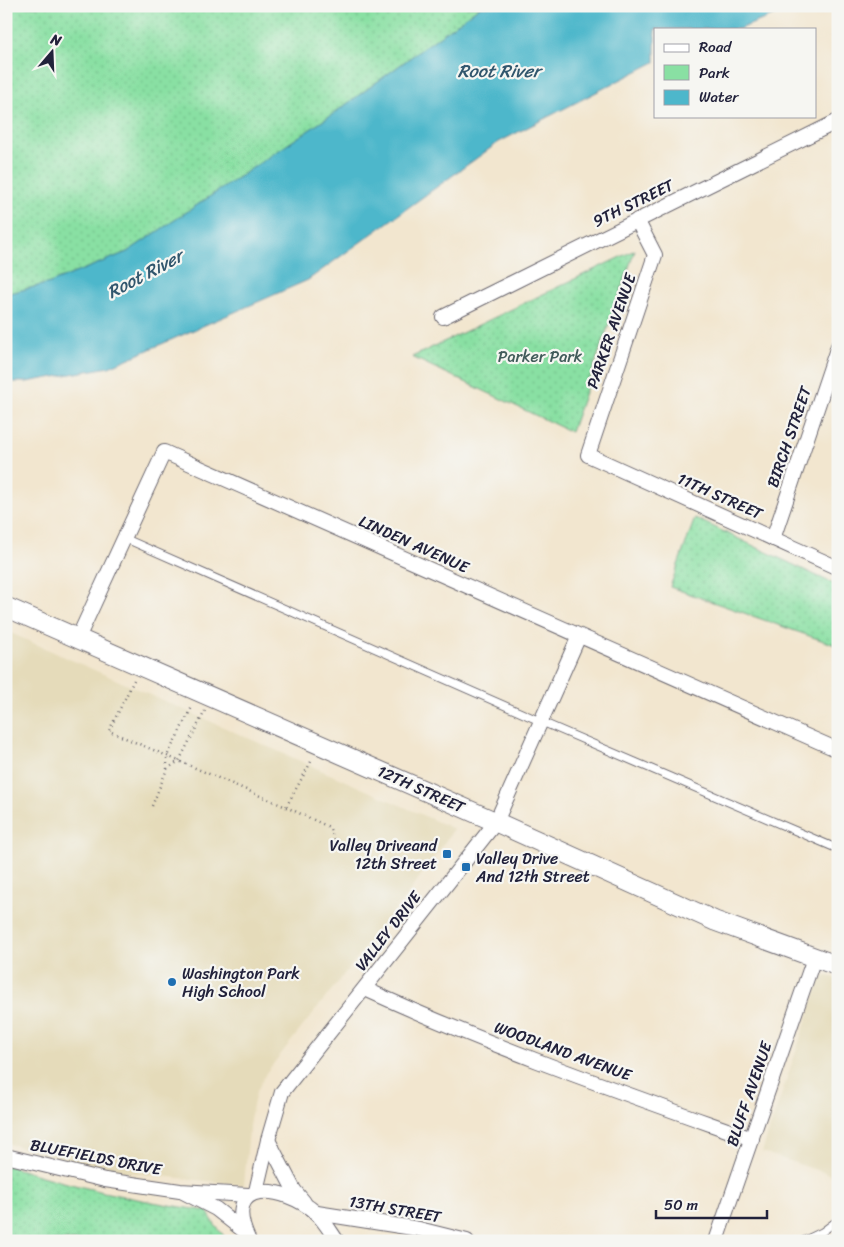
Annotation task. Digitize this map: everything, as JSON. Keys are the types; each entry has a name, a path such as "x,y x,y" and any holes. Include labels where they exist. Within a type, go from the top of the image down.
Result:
{"street":[{"name":"9TH STREET","path":"443,317 838,121"},
{"name":"PARKER AVENUE","path":"588,455 655,255 637,220"},
{"name":"BIRCH STREET","path":"773,539 838,346"},
{"name":"LINDEN AVENUE","path":"78,638 164,452 838,750"},
{"name":"11TH STREET","path":"588,455 838,568"},
{"name":"12TH STREET","path":"6,607 496,822 716,921 838,966"},
{"name":"VALLEY DRIVE","path":"247,1236 240,1218 243,1201 252,1193 282,1092 496,822 579,636"},
{"name":"BLUFF AVENUE","path":"716,1241 814,958"},
{"name":"WOODLAND AVENUE","path":"365,989 441,1024 527,1058 752,1139"},
{"path":"268,1140 294,1190 336,1241"},
{"name":"BLUEFIELDS DRIVE","path":"6,1156 105,1180 180,1191 277,1194 313,1211"},
{"name":"BLUEFIELDS DRIVE","path":"180,1191 216,1209 247,1236"},
{"name":"13TH STREET","path":"313,1211 419,1229 467,1241"}],"lane":[{"path":"124,538 838,850"},
{"path":"803,1241 822,1232 838,1220"}],"path":[{"path":"137,664 133,685 121,702 109,731 330,827 336,843"},
{"path":"152,806 167,769 167,756 201,692"},
{"path":"167,769 179,761 204,716 201,692"},
{"path":"286,807 312,763 314,742"}],"shaded area":[{"name":"Washington Park High School","path":"6,631 454,829 409,892 266,1073 256,1093 250,1118 244,1185 105,1170 6,1143"},
{"path":"825,975 838,979 838,1177 762,1152 820,980"}],"green space":[{"path":"6,6 481,6 333,114 127,252 50,283 6,294"},
{"name":"Parker Park","path":"635,250 571,432 412,357"},
{"path":"695,518 838,586 838,646 670,587"},
{"path":"6,1165 106,1192 156,1203 207,1211 228,1241 6,1241"}],"water":[{"name":"Root River","path":"481,6 798,6 742,28 654,28 654,63 499,142 308,280 109,367 27,382 6,382 6,294 50,283 127,252 333,114"}],"place":[{"name":"Valley Driveand 12th Street","path":"447,854"},
{"name":"Valley Drive And 12th Street","path":"466,867"},
{"name":"Washington Park High School","path":"172,982"}]}
